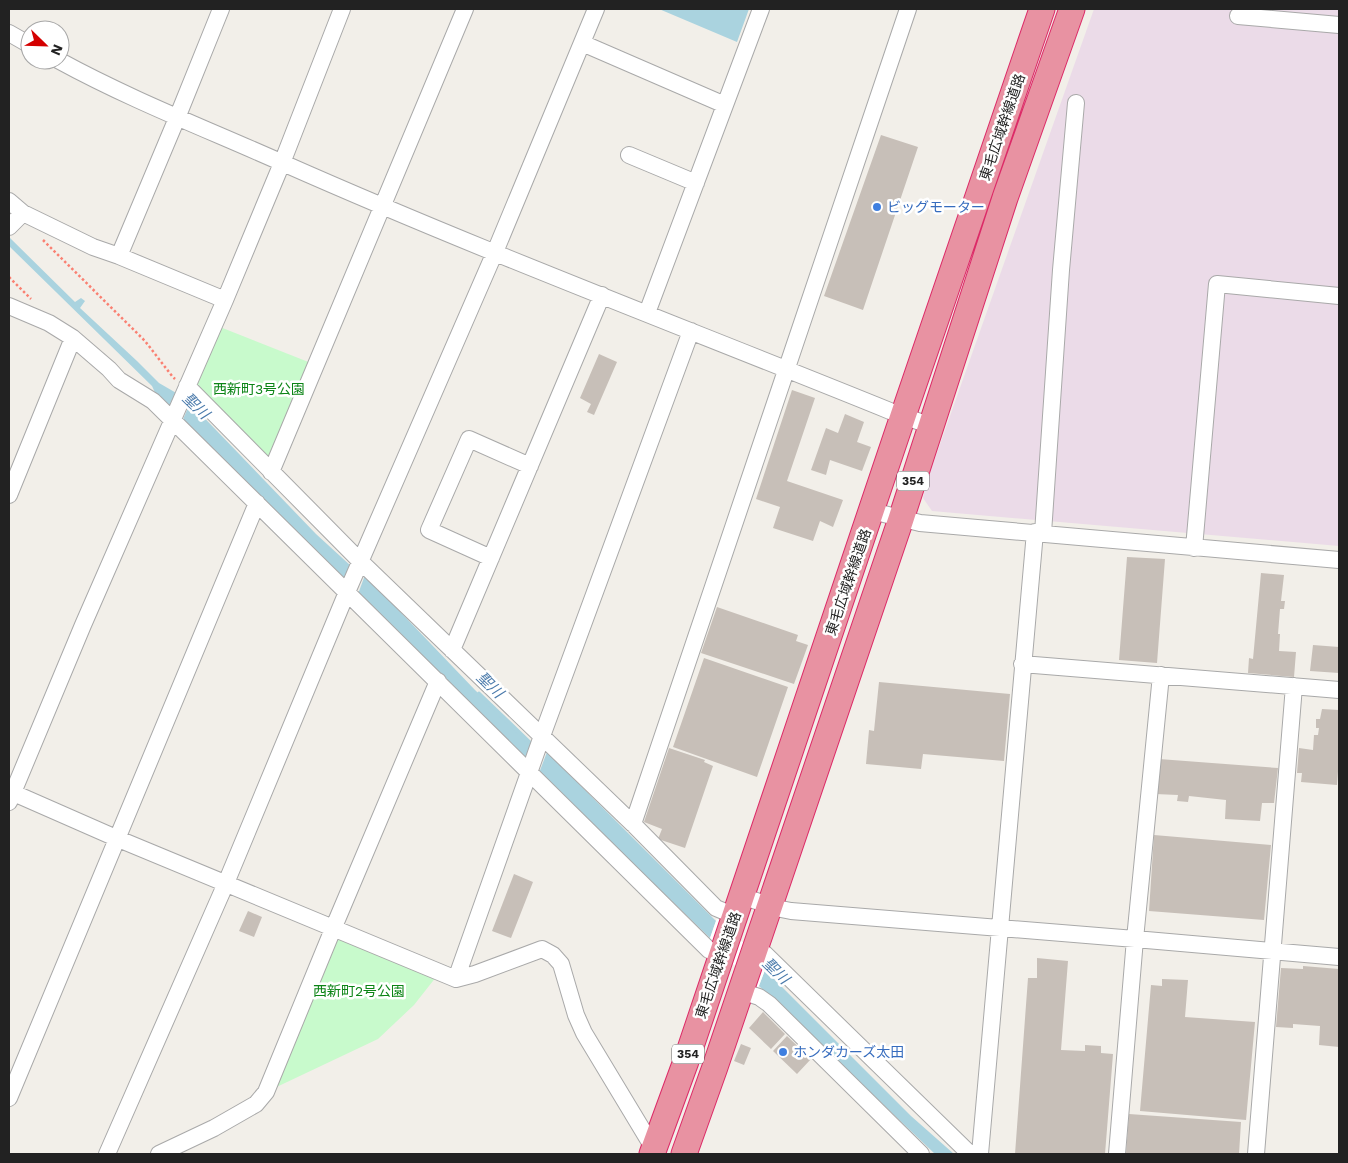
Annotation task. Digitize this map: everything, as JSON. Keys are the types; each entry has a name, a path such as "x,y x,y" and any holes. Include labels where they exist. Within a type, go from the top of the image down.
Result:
{"highway":[{"name":"東毛広域幹線道路","path":"655,1152 1042,9"},
{"name":"東毛広域幹線道路","path":"684,1154 901,519 1005,198 1072,9"}],"street":[{"path":"119,256 220,9"},
{"path":"342,9 282,163 225,300 10,796 456,978 474,974 542,948 553,955 561,964 576,1015 584,1033 655,1152"},
{"path":"271,472 465,9"},
{"path":"107,1154 226,883 347,590 495,252 596,9"},
{"path":"647,313 761,9"},
{"path":"633,824 908,9"},
{"path":"1238,16 1339,25"},
{"path":"9,33 20,39"},
{"path":"582,43 725,105"},
{"path":"70,67 177,118 382,207 787,370 932,426"},
{"path":"980,1154 1022,664 1039,532 1076,103"},
{"path":"629,155 696,183"},
{"path":"9,201 20,220 119,256 225,300"},
{"path":"1194,548 1217,284 1339,296"},
{"path":"452,650 602,295"},
{"path":"9,306 49,323 72,338 109,368 119,380 153,401 174,419 438,681 530,768 709,950 721,954"},
{"path":"456,978 530,768 691,331"},
{"path":"9,495 72,338"},
{"path":"185,392 271,472 359,563 452,650 541,739 633,824 716,908 735,914 770,906 791,911 1339,957"},
{"path":"491,558 429,530 469,439 530,466"},
{"path":"9,1098 257,503"},
{"path":"872,511 920,523 1039,532 1194,548 1339,560"},
{"path":"1022,664 1339,690"},
{"path":"1116,1154 1161,675"},
{"path":"159,1154 214,1128 256,1104 266,1092 438,681"},
{"path":"1256,1154 1294,686"},
{"path":"754,950 765,954 970,1154"},
{"path":"743,984 769,1004 921,1154"}],"path":[{"path":"20,220 34,231 145,341 185,392"}],"shaded area":[{"path":"1094,9 1339,9 1339,546 932,511 923,498 927,481"}],"green space":[{"name":"西新町3号公園","path":"220,327 316,365 273,467 195,387"},
{"name":"西新町2号公園","path":"333,929 440,972 414,1005 378,1039 266,1092"}],"water":[{"path":"659,9 749,9 737,42"},
{"path":"9,237 75,302 81,298 85,301 80,308 159,383 178,394 169,414 158,399 152,386 9,246"},
{"path":"190,403 316,534 351,566 344,584 181,424"},
{"path":"365,575 475,690 532,746 526,761 358,594"},
{"path":"547,752 716,921 710,938 539,773"},
{"path":"765,970 911,1116 954,1154 935,1154 759,986"}],"pier":[{"path":"717,918 767,965 758,988 709,941"}],"building":[{"name":"ビッグモーター","path":"881,135 918,147 863,310 824,296"},
{"path":"599,354 617,362 594,415 587,412 591,404 580,398"},
{"path":"792,390 815,398 787,481 843,500 833,527 820,521 813,541 773,528 780,507 756,499"},
{"path":"845,414 864,422 857,442 871,447 862,471 830,460 826,475 811,470 826,428 838,433"},
{"path":"1127,557 1165,559 1157,663 1119,660"},
{"path":"1261,573 1284,575 1281,601 1285,601 1284,609 1280,609 1279,651 1296,652 1294,677 1248,673 1249,658 1253,659"},
{"path":"717,607 798,635 796,641 808,645 794,684 701,653"},
{"path":"1313,645 1339,647 1339,673 1310,671"},
{"path":"704,658 788,687 757,777 673,747"},
{"path":"879,682 1010,694 1004,761 923,754 921,769 866,764 869,730 874,731"},
{"path":"1322,709 1339,710 1337,785 1301,782 1302,773 1297,773 1299,748 1313,750 1314,735 1318,735 1319,728 1316,728 1316,719 1320,719"},
{"path":"669,748 705,760 704,762 713,766 685,848 658,839 662,829 644,822"},
{"path":"1159,759 1278,768 1274,803 1262,803 1260,821 1225,819 1226,800 1189,796 1188,802 1177,801 1178,795 1155,794"},
{"path":"1154,835 1271,845 1264,920 1149,911"},
{"path":"514,874 533,882 511,938 492,931"},
{"path":"248,911 262,917 254,937 239,931"},
{"path":"1037,958 1068,961 1061,1050 1085,1051 1085,1045 1101,1046 1101,1053 1113,1054 1105,1154 1015,1154 1028,978 1037,978"},
{"path":"1303,966 1339,969 1339,1047 1319,1045 1320,1026 1293,1024 1293,1028 1276,1027 1281,968 1303,969"},
{"path":"1162,979 1188,980 1185,1017 1255,1022 1246,1120 1140,1111 1151,985 1162,986"},
{"path":"763,1012 785,1034 771,1049 749,1028"},
{"path":"787,1036 811,1059 797,1074 773,1051"},
{"path":"741,1044 751,1048 744,1065 734,1061"},
{"path":"1129,1114 1241,1122 1239,1154 1126,1154"}],"waterway":[{"name":"聖川","path":"479,694 533,746"}],"place":[{"name":"ビッグモーター","path":"877,207"},
{"name":"ホンダカーズ太田","path":"783,1052"}]}
